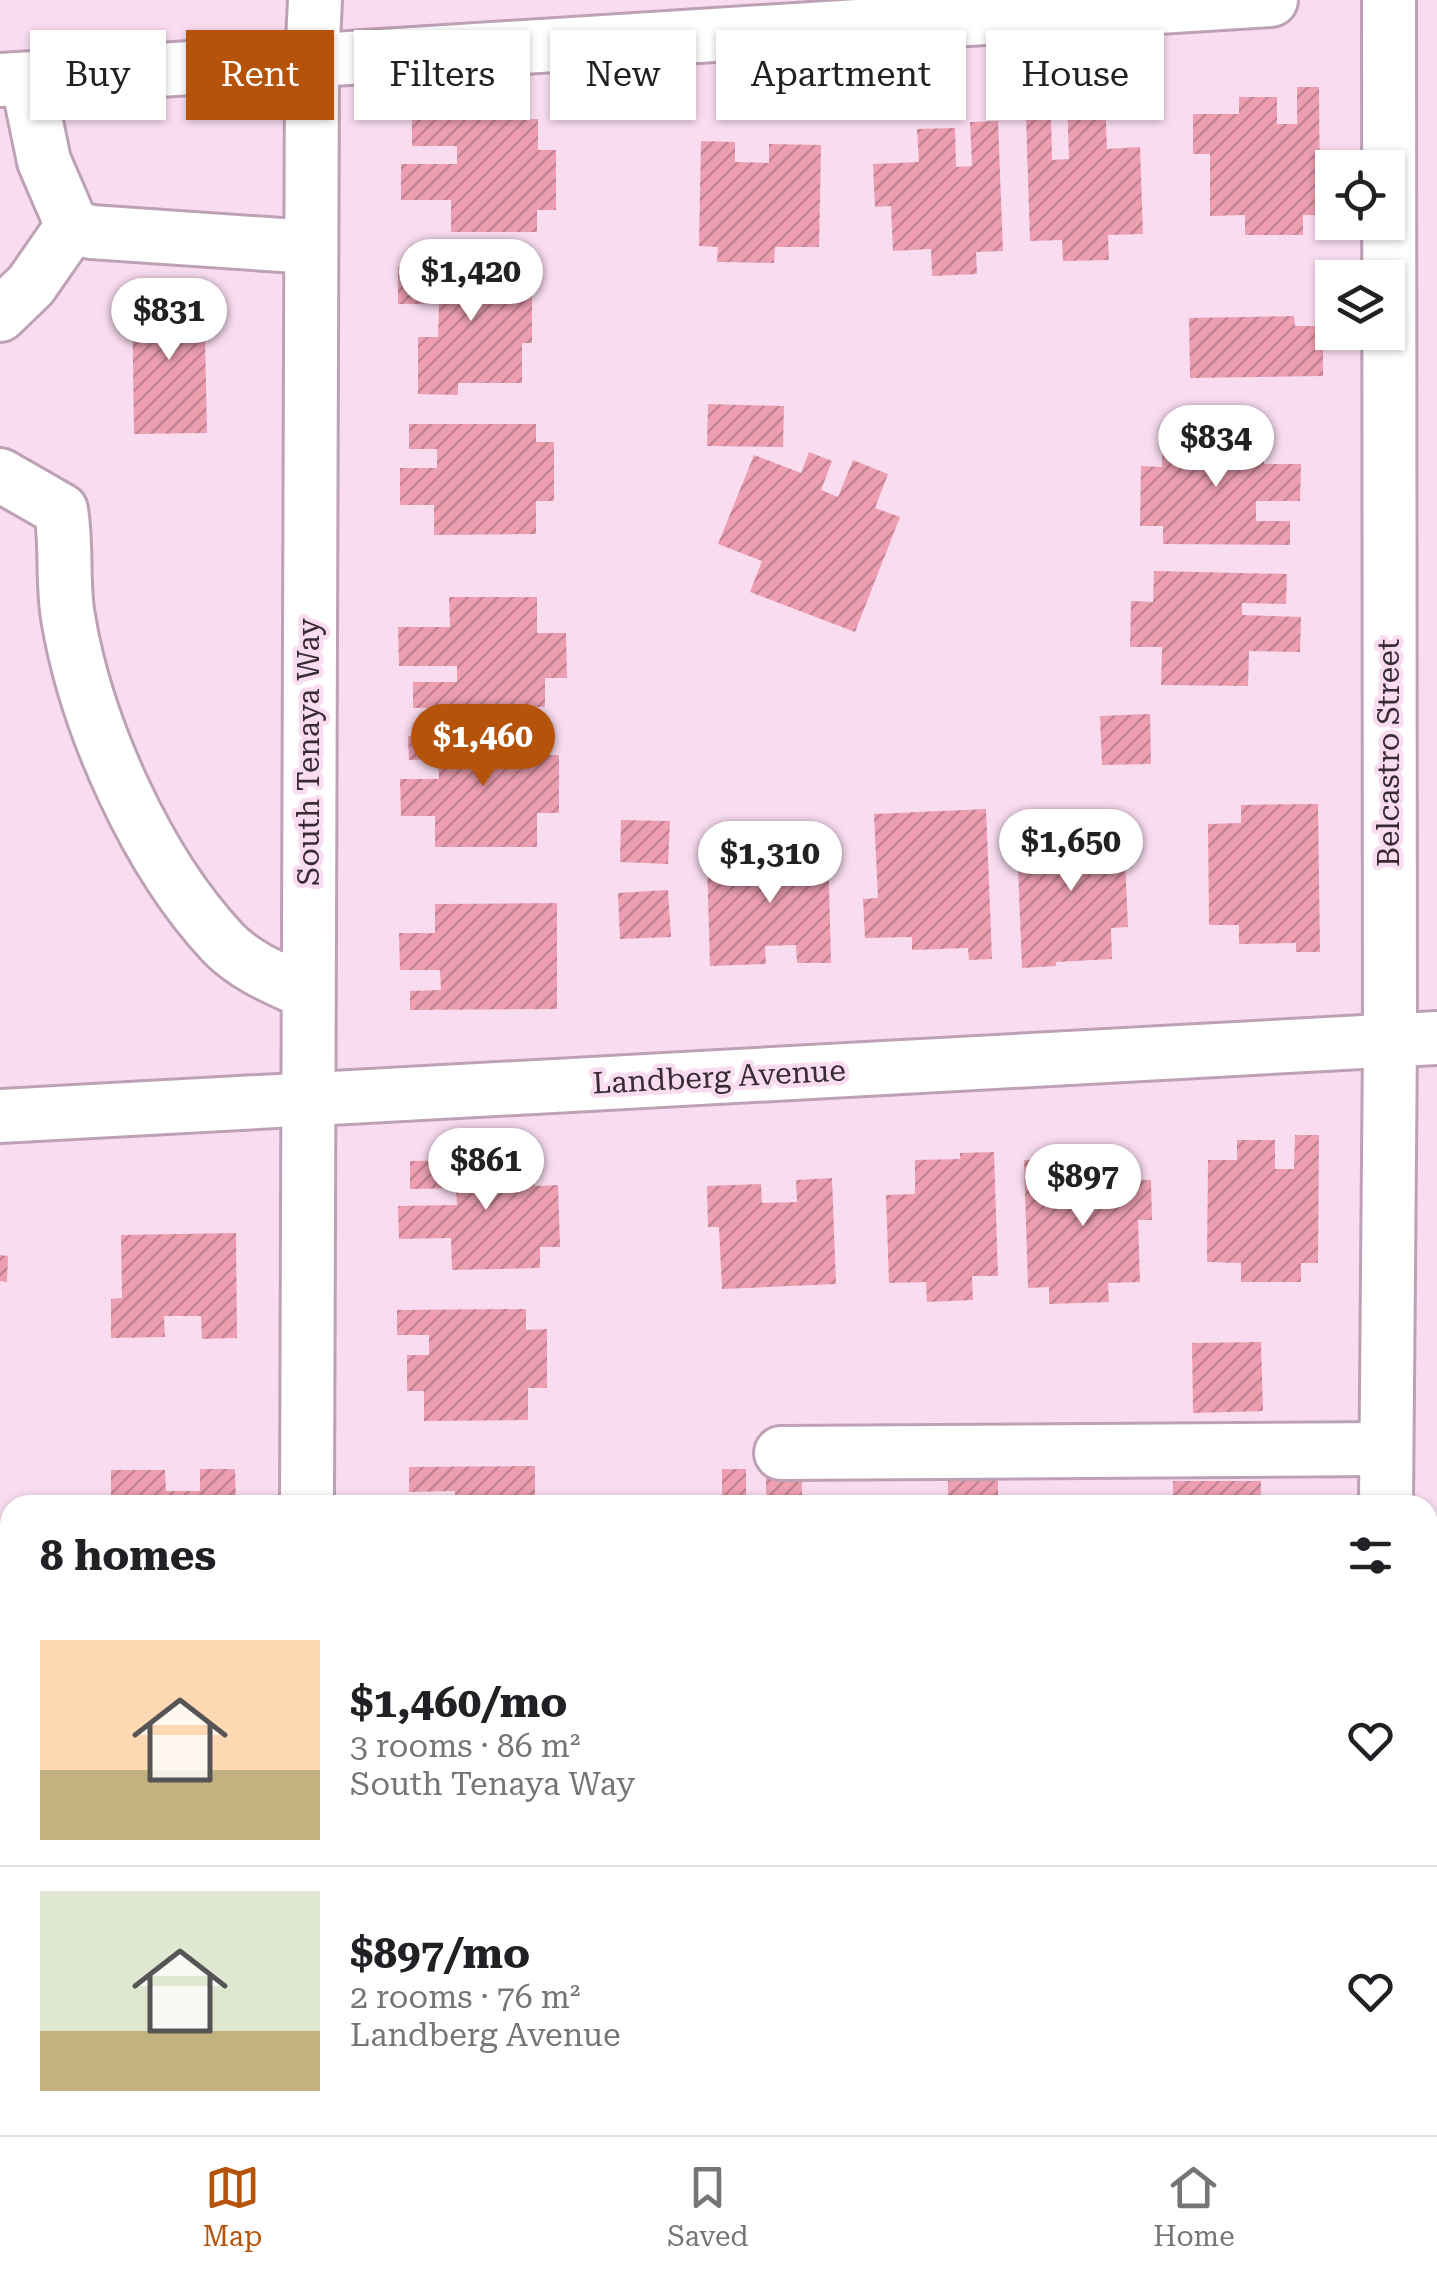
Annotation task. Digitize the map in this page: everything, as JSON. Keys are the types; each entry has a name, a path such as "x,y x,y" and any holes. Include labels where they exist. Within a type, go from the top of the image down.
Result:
{"street":[{"name":"South Tenaya Way","path":"314,30 315,0"},
{"path":"334,61 1271,0"},
{"name":"Belcastro Street","path":"1386,1495 1414,1039 1389,0"},
{"path":"186,70 13,80 72,226 91,232 311,247"},
{"name":"South Tenaya Way","path":"308,1495 312,120"},
{"path":"0,316 32,285 72,226"},
{"path":"0,474 61,510 66,536 68,616 92,707 118,783 176,883 224,944 252,967 308,993"},
{"name":"Landberg Avenue","path":"0,1116 1414,1039"},
{"path":"782,1453 1386,1449"}],"building":[{"path":"1297,87 1319,87 1315,215 1303,215 1303,235 1245,235 1245,215 1210,216 1210,154 1193,154 1193,114 1239,114 1239,97 1277,97 1277,124 1297,124"},
{"path":"538,119 538,150 556,150 556,210 537,210 537,232 451,232 451,200 401,200 401,164 457,164 457,146 412,146 412,120"},
{"path":"1026,120 1051,120 1052,160 1069,159 1068,120 1106,120 1107,149 1140,147 1143,234 1108,235 1109,260 1063,261 1062,240 1030,241"},
{"path":"998,121 1003,251 976,252 977,274 932,276 931,249 893,251 891,206 875,207 873,164 919,162 917,129 955,128 956,167 972,166 970,122"},
{"path":"701,141 735,142 735,162 769,163 769,144 821,145 819,247 775,247 774,263 717,262 718,247 699,246"},
{"path":"398,267 532,268 532,343 522,343 522,383 458,383 458,395 418,394 418,337 438,337 439,304 398,304"},
{"path":"204,291 207,433 134,434 132,292"},
{"path":"1294,316 1295,326 1315,326 1315,350 1323,350 1323,376 1190,378 1189,318"},
{"path":"708,404 784,406 783,447 707,446"},
{"path":"409,424 536,424 536,442 554,442 554,501 536,501 536,534 434,535 434,505 400,505 400,468 437,468 437,449 409,449"},
{"path":"1163,432 1264,434 1264,464 1301,464 1300,501 1256,501 1256,521 1290,521 1290,545 1163,544 1163,526 1140,526 1141,466 1162,467"},
{"path":"809,452 832,461 821,490 838,497 853,460 888,474 875,508 900,517 855,632 750,592 762,561 718,544 754,455 801,473"},
{"path":"1154,571 1287,574 1286,604 1242,603 1242,615 1301,617 1300,652 1249,651 1248,686 1161,685 1162,647 1130,647 1131,601 1153,602"},
{"path":"449,597 537,597 537,633 566,633 567,678 545,678 545,707 413,708 413,682 457,682 457,666 399,666 398,627 450,627"},
{"path":"1150,714 1151,764 1102,765 1100,716"},
{"path":"537,735 537,755 559,755 559,813 537,813 537,847 435,847 435,816 401,816 400,779 439,779 438,759 409,760 408,736"},
{"path":"1318,804 1320,952 1296,952 1296,943 1239,944 1239,925 1209,925 1208,824 1241,823 1241,805"},
{"path":"986,809 992,959 969,960 968,948 912,950 912,937 865,938 863,899 878,898 874,814"},
{"path":"1104,819 1105,839 1124,838 1128,927 1111,928 1112,959 1022,968 1017,844 1043,843 1042,822"},
{"path":"621,820 670,821 668,864 620,862"},
{"path":"828,847 831,963 797,963 796,945 765,946 766,964 710,966 707,862 738,862 737,849"},
{"path":"668,890 671,937 620,939 618,893"},
{"path":"557,903 557,1009 410,1010 410,991 441,990 440,970 400,970 399,933 435,933 435,904"},
{"path":"1295,1135 1319,1135 1318,1263 1301,1263 1301,1282 1241,1282 1241,1263 1207,1262 1208,1160 1237,1160 1237,1140 1275,1140 1275,1169 1294,1169"},
{"path":"1103,1147 1105,1181 1151,1180 1152,1220 1138,1220 1140,1282 1108,1283 1109,1302 1049,1304 1049,1287 1028,1288 1024,1160 1047,1159 1048,1189 1067,1188 1066,1148"},
{"path":"994,1152 998,1276 972,1276 973,1300 927,1302 926,1282 889,1283 886,1195 915,1194 915,1160 960,1159 960,1153"},
{"path":"535,1159 535,1186 558,1185 560,1247 540,1247 540,1268 452,1270 451,1238 399,1239 398,1206 457,1205 456,1188 410,1189 410,1161"},
{"path":"832,1178 836,1284 722,1289 719,1227 708,1227 707,1186 761,1184 762,1203 797,1202 796,1180"},
{"path":"236,1233 237,1338 202,1339 201,1316 164,1316 165,1337 111,1338 111,1299 122,1298 121,1235"},
{"path":"0,1255 8,1256 7,1282 0,1281"},
{"path":"526,1309 526,1330 547,1329 547,1388 528,1388 528,1420 424,1421 424,1391 407,1391 407,1355 429,1355 429,1335 397,1335 397,1310"},
{"path":"1261,1342 1263,1411 1193,1413 1192,1343"},
{"path":"535,1466 535,1495 409,1492 409,1467"},
{"path":"200,1469 235,1469 236,1495 111,1495 111,1470 165,1470 166,1491 200,1491"},
{"path":"722,1469 746,1469 746,1495 722,1495"},
{"path":"766,1478 802,1478 802,1495 766,1495"},
{"path":"998,1478 998,1495 948,1495 948,1480"},
{"path":"1173,1481 1261,1481 1261,1495 1173,1495"}]}
